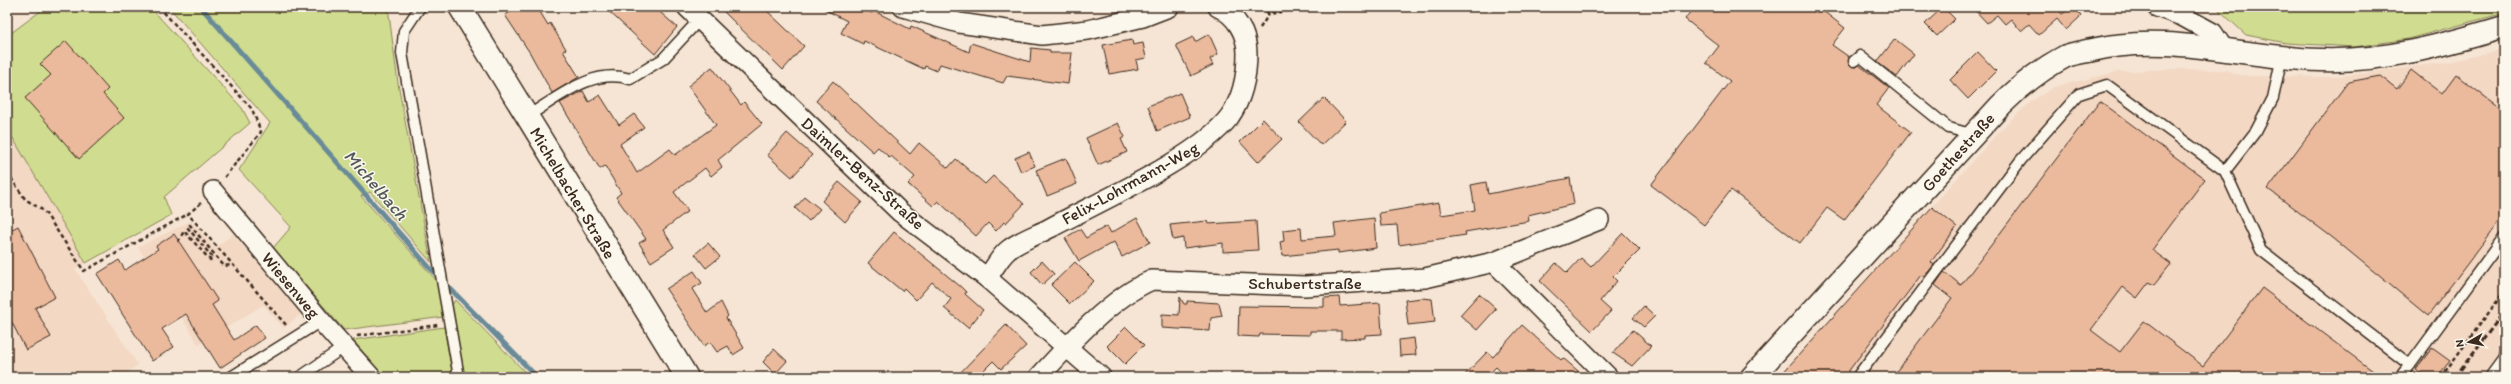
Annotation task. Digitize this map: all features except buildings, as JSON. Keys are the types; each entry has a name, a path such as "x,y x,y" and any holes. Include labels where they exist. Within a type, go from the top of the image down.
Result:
{"street":[{"name":"Michelbacher Straße","path":"460,7 526,117 687,377"},
{"path":"903,7 959,23 1042,35 1088,30 1143,17 1169,7"},
{"name":"Felix-Lohrmann-Weg","path":"987,278 1008,250 1171,163 1207,139 1229,117 1244,90 1247,69 1247,48 1244,35 1234,18 1218,7"},
{"path":"2157,7 2182,16 2213,33 2225,51"},
{"name":"Daimler-Benz-Straße","path":"693,14 900,212 987,278 1068,346 1101,377"},
{"name":"Goethestraße","path":"1752,377 2020,86 2067,56 2125,45 2169,44 2320,60 2366,59 2413,52 2504,27"},
{"name":"Wiesenweg","path":"213,191 314,325 344,347 371,377"},
{"name":"Schubertstraße","path":"1039,377 1068,346 1133,288 1152,280 1305,286 1426,278 1494,262 1599,220"},
{"path":"1494,262 1608,377"}],"lane":[{"path":"420,7 404,31 402,53 459,377"},
{"path":"526,117 584,82 604,75 618,75 630,79 663,59 693,14"},
{"path":"1854,62 1860,56 1949,128 1974,135"},
{"path":"2225,171 2256,132 2273,98 2282,56"},
{"path":"1857,377 2021,160 2079,94 2107,85 2225,171 2261,250 2410,365"},
{"path":"2400,377 2504,237"},
{"path":"231,377 314,325"},
{"path":"300,377 344,347"},
{"path":"2490,377 2504,358"}],"path":[{"path":"11,178 25,199 44,211 84,271 188,214 213,191 261,132 252,110 159,7"},
{"path":"1262,7 1269,14 1286,11"},
{"path":"1822,10 1833,7"},
{"path":"188,214 286,327 296,325 314,325"},
{"path":"178,242 184,231 210,260 212,258 187,227 190,225 224,266 232,265"},
{"path":"2441,377 2504,292"},
{"path":"359,336 450,323"}],"shaded area":[{"path":"2504,49 2504,377 1779,377 2005,125 2032,101 2054,87 2117,72 2167,69 2226,70 2235,74 2252,76 2334,77 2449,62"},
{"path":"7,128 86,263 75,269 138,365 121,377 7,377"},
{"path":"191,221 215,248 233,234 301,314 284,328 263,305 199,345 138,247"}],"green space":[{"path":"46,7 150,7 242,108 250,123 164,197 171,215 86,263 7,128 7,36"},
{"path":"169,7 388,7 398,83 431,262 370,192 361,196 437,281 444,317 344,330 273,248 291,227 239,170 270,123"},
{"path":"2216,7 2504,7 2504,13 2408,39 2354,47 2286,43 2246,35"},
{"path":"455,300 530,377 464,377 452,305"},
{"path":"444,327 453,377 384,377 353,340"}],"waterway":[{"name":"Michelbach","path":"201,7 429,267 537,377"}],"railway":[{"path":"2455,377 2504,312"}]}
